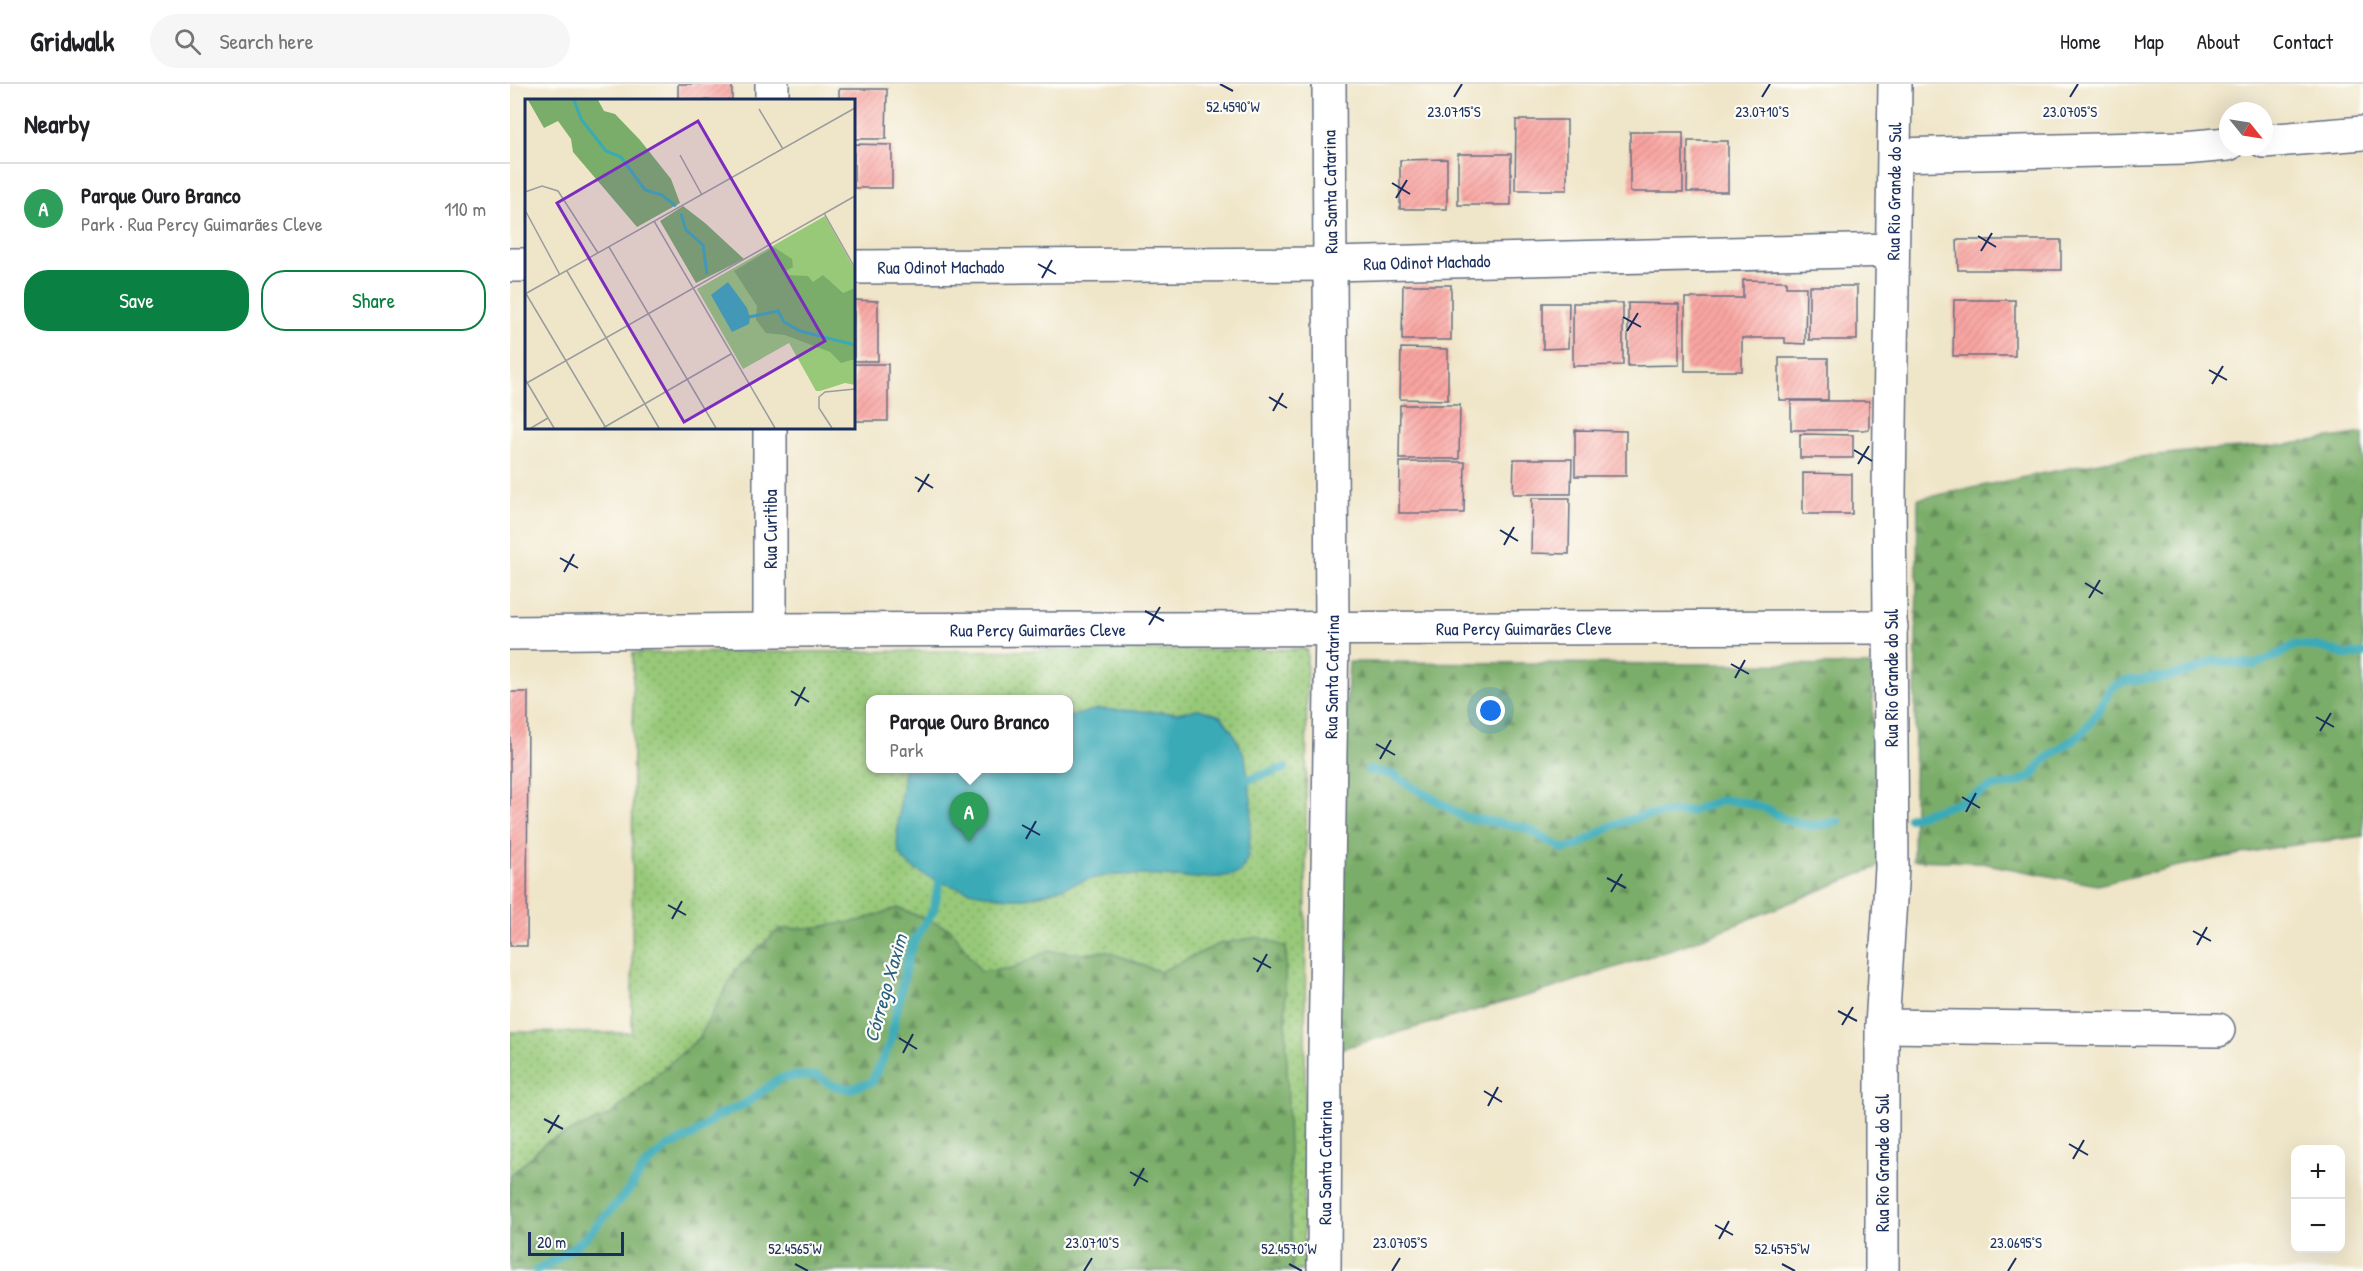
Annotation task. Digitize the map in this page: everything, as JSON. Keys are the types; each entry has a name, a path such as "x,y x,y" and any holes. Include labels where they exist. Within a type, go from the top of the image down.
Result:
{"street":[{"name":"Rua Santa Catarina","path":"1324,1271 1324,1066 1332,630 1329,84"},
{"name":"Rua Rio Grande do Sul","path":"1882,1271 1882,1026 1892,868 1889,493 1895,156 1894,84"},
{"path":"2273,140 2363,133"},
{"path":"1895,156 2184,148 2219,145"},
{"name":"Rua Odinot Machado","path":"855,267 1331,264 1892,250"},
{"name":"Rua Curitiba","path":"770,429 770,630"},
{"name":"Rua Percy Guimarães Cleve","path":"510,633 770,630 1891,627"},
{"path":"1882,1026 2218,1030"}],"green space":[{"path":"2363,433 2363,836 2272,848 2097,885 1976,862 1913,860 1918,499 2104,461 2195,451 2284,445"},
{"path":"1307,649 1304,1271 510,1271 510,1032 632,1033 633,653"},
{"path":"1349,662 1871,665 1880,866 1693,942 1547,990 1326,1053"},
{"path":"898,908 951,929 981,972 1013,968 1048,951 1084,954 1106,951 1160,972 1219,944 1258,937 1286,947 1292,1271 1098,1271 1095,1262 1070,1268 1068,1271 510,1271 510,1176 546,1142 610,1115 699,1038 735,971 779,929 811,928 858,921"}],"water":[{"path":"1098,709 1177,713 1199,709 1221,716 1245,756 1252,808 1248,857 1240,873 1206,878 1104,876 1035,896 1012,898 957,888 938,881 908,864 900,854 898,847 904,773 1073,773 1073,716"}],"building":[{"path":"678,84 732,84 732,99 678,99"},
{"path":"839,89 887,89 886,139 855,139 855,99 839,99"},
{"path":"1516,120 1567,120 1567,190 1515,190"},
{"path":"1630,132 1683,132 1683,192 1630,192"},
{"path":"1688,141 1728,141 1728,192 1687,192"},
{"path":"855,144 892,145 892,188 855,188"},
{"path":"1458,154 1511,154 1511,205 1458,205"},
{"path":"1447,159 1447,209 1400,209 1400,160"},
{"path":"1957,240 2061,240 2061,270 1958,270"},
{"path":"1743,280 1786,281 1786,287 1806,287 1805,344 1785,343 1785,338 1742,338 1742,371 1685,371 1685,298 1743,298"},
{"path":"1403,285 1451,285 1451,340 1402,340"},
{"path":"1809,286 1857,286 1857,340 1809,340"},
{"path":"855,300 878,301 878,361 855,361"},
{"path":"1954,300 2015,300 2015,356 1953,356"},
{"path":"1543,303 1569,303 1568,348 1543,349"},
{"path":"1573,303 1623,303 1623,365 1573,366"},
{"path":"1628,303 1679,304 1679,365 1628,366"},
{"path":"1401,348 1448,349 1448,400 1400,399"},
{"path":"1779,358 1828,358 1828,400 1779,400"},
{"path":"855,364 888,364 888,421 855,421"},
{"path":"1791,401 1869,401 1869,430 1791,430"},
{"path":"1400,405 1460,405 1459,459 1399,459"},
{"path":"1575,430 1626,431 1626,476 1575,476"},
{"path":"1800,434 1853,435 1853,458 1800,458"},
{"path":"1514,459 1572,459 1571,494 1513,494"},
{"path":"1400,462 1465,462 1464,513 1399,513"},
{"path":"1803,473 1852,474 1852,514 1803,514"},
{"path":"1532,498 1570,498 1569,554 1531,553"},
{"path":"510,692 528,692 527,946 510,946"}],"waterway":[{"name":"Córrego Xaxim","path":"1909,818 1963,801 1991,787 2013,784 2031,777 2044,760 2081,734 2096,715 2111,688 2124,681 2168,677 2191,671 2213,661 2254,665 2295,645 2320,647 2346,655 2363,654"},
{"name":"Córrego Xaxim","path":"1237,783 1285,768"},
{"name":"Córrego Xaxim","path":"1368,770 1391,774 1464,817 1526,828 1563,849 1577,846 1611,826 1645,815 1691,811 1722,800 1743,802 1765,808 1786,820 1812,826 1838,822"},
{"name":"Córrego Xaxim","path":"536,1271 558,1259 586,1237 629,1190 644,1167 666,1148 695,1134 717,1116 745,1104 779,1079 794,1076 817,1076 832,1085 850,1089 872,1082 890,1043 908,957 915,939 933,911 940,881 946,871"}],"place":[{"name":"Parque Ouro Branco","path":"969,842"}]}
